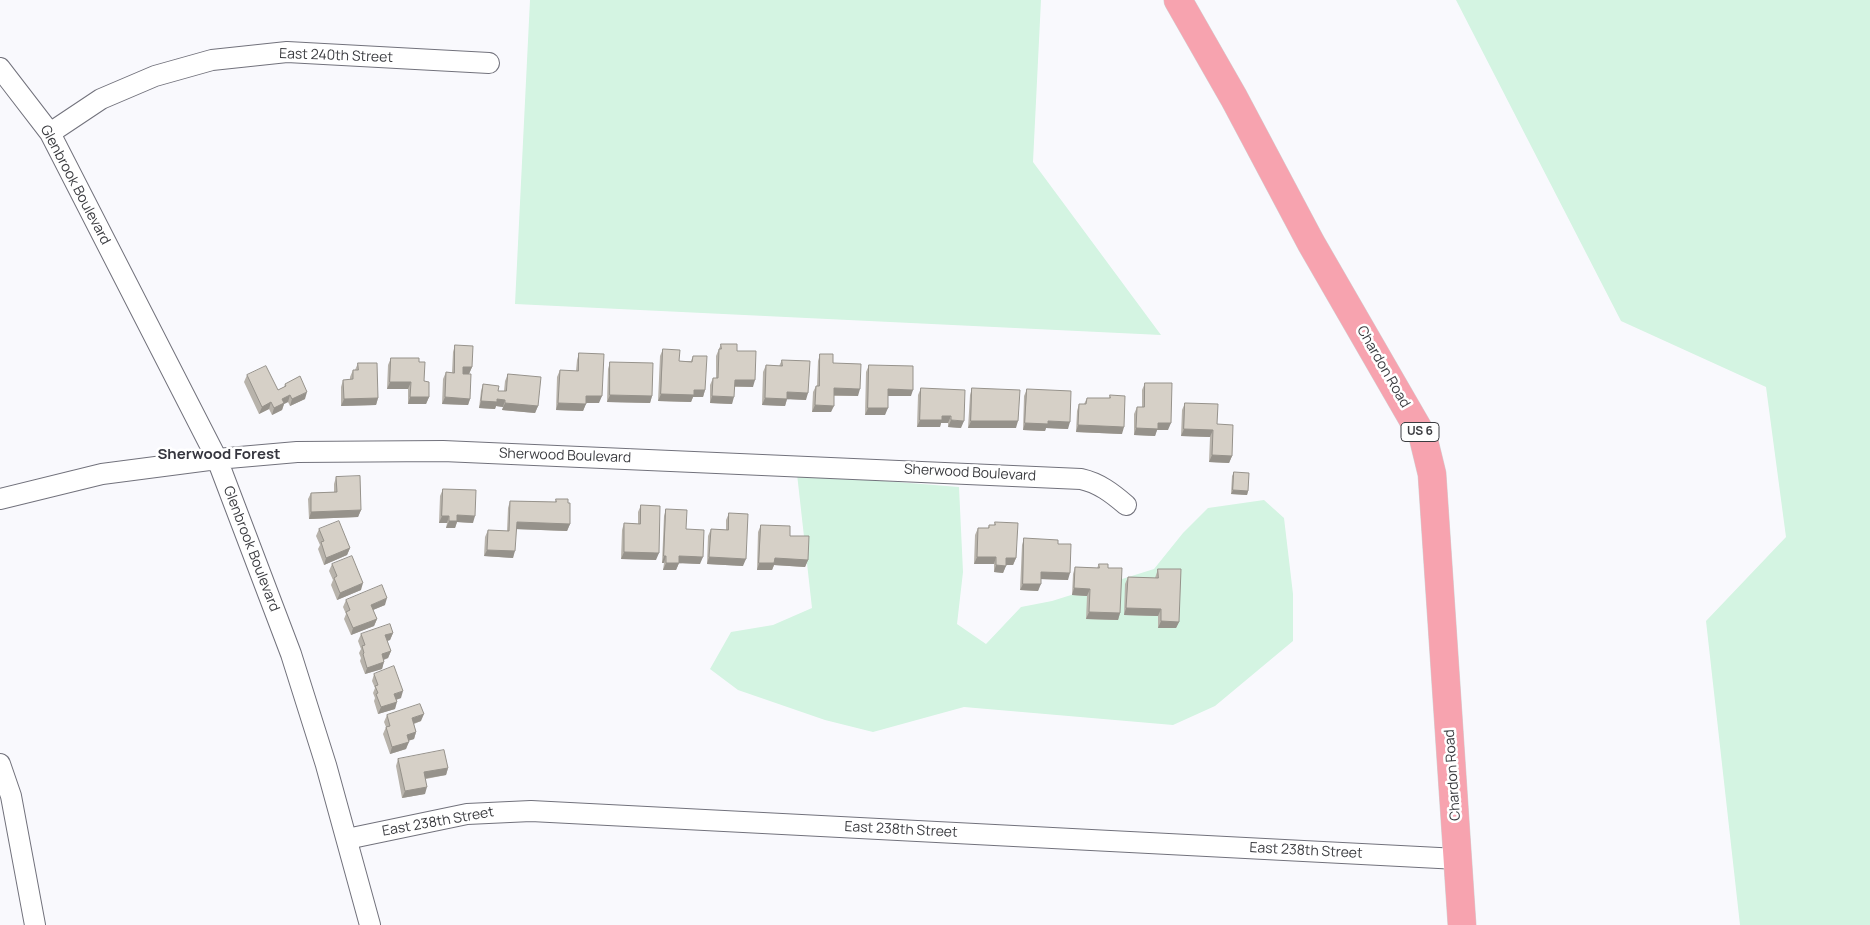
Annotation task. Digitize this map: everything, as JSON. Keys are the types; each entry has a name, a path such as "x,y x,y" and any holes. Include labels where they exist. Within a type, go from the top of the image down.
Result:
{"main road":[{"name":"Chardon Road","path":"1178,0 1234,98 1311,243 1423,437 1432,474 1462,925"}],"street":[{"name":"East 240th Street","path":"50,133 101,99 156,76 212,60 287,52 489,62"},
{"name":"Glenbrook Boulevard","path":"0,68 50,133 217,459 292,654 326,765 370,925"},
{"name":"Sherwood Boulevard","path":"0,499 102,474 217,459 297,452 443,451 1042,476 1088,481 1108,490 1126,505"},
{"path":"0,764 11,796 35,925"},
{"name":"East 238th Street","path":"347,839 467,814 494,811 531,811 1458,859"}],"green space":[{"path":"530,0 1041,0 1033,162 1161,335 515,304"},
{"path":"1456,0 1870,0 1870,925 1740,925 1706,621 1786,537 1766,387 1621,321"},
{"path":"797,474 959,487 963,572 957,624 986,644 1021,607 1052,601 1154,569 1183,533 1208,508 1264,500 1284,518 1293,594 1293,641 1215,706 1173,725 964,707 873,732 825,720 738,690 710,669 731,632 773,625 812,608"}],"building":[{"path":"721,344 737,344 737,351 756,351 755,380 735,380 734,397 712,396 713,378 718,378 719,349 721,349"},
{"path":"455,345 473,346 472,367 463,367 463,374 471,374 470,399 445,397 446,372 454,373"},
{"path":"663,349 680,350 679,361 692,362 693,356 707,356 705,390 694,390 694,395 661,394"},
{"path":"579,353 604,354 602,396 586,396 586,404 558,403 560,370 578,371"},
{"path":"820,354 833,354 833,363 861,364 860,389 834,388 834,406 815,405 816,386 819,386"},
{"path":"391,358 419,358 419,362 425,362 424,381 429,382 429,397 410,397 411,382 390,382"},
{"path":"782,360 810,361 808,393 787,392 787,399 765,398 766,365 782,366"},
{"path":"610,362 653,363 652,396 610,395"},
{"path":"358,363 377,363 378,398 344,399 343,380 353,379 353,370 358,370"},
{"path":"869,365 913,366 913,390 888,389 888,408 868,408"},
{"path":"266,366 278,390 300,376 307,392 292,399 290,395 282,399 284,403 274,408 271,402 262,407 247,375"},
{"path":"508,374 541,377 538,406 505,403 505,400 497,399 497,402 481,401 483,384 499,386 498,391 506,391"},
{"path":"1145,383 1172,383 1171,423 1158,423 1158,429 1136,428 1137,407 1144,407"},
{"path":"921,388 965,390 964,421 951,420 951,416 942,416 942,420 920,420"},
{"path":"972,388 1020,390 1018,421 971,421"},
{"path":"1027,389 1071,391 1070,422 1048,421 1048,424 1025,423"},
{"path":"1110,395 1125,396 1124,427 1078,425 1079,404 1086,404 1087,398 1110,398"},
{"path":"1185,403 1218,404 1217,424 1233,425 1232,456 1212,455 1213,430 1184,429"},
{"path":"1234,472 1249,473 1248,491 1233,490"},
{"path":"360,476 361,510 311,512 311,493 337,492 336,477"},
{"path":"443,489 476,490 475,516 457,515 457,521 449,521 449,516 442,516"},
{"path":"556,499 568,499 568,503 570,503 570,524 517,522 515,551 487,550 488,530 509,531 510,501 556,502"},
{"path":"641,505 660,506 659,553 624,552 624,523 640,524"},
{"path":"666,509 687,510 686,529 704,530 703,557 679,556 679,563 666,563 666,556 664,556"},
{"path":"729,513 748,514 746,559 709,557 711,529 728,530"},
{"path":"339,521 350,548 326,558 321,542 324,541 319,529"},
{"path":"995,522 1018,523 1016,558 1006,558 1006,566 996,565 996,557 977,557 978,528 989,528 989,525 995,525"},
{"path":"761,525 790,526 790,536 809,536 808,560 775,558 774,563 759,563"},
{"path":"1024,538 1058,540 1058,544 1071,544 1070,573 1041,572 1041,584 1023,584"},
{"path":"352,556 363,583 340,593 334,578 337,576 332,564"},
{"path":"1099,564 1108,564 1108,568 1122,568 1120,613 1089,612 1090,589 1074,588 1075,567 1099,568"},
{"path":"1158,569 1181,569 1179,622 1161,621 1161,609 1126,608 1128,577 1158,578"},
{"path":"382,585 387,598 371,605 377,619 353,628 346,612 350,610 346,600"},
{"path":"390,624 393,633 385,635 391,651 382,654 384,662 367,668 362,646 365,645 361,634"},
{"path":"394,666 403,691 394,694 397,702 381,707 376,694 378,693 375,686 378,685 374,674"},
{"path":"420,704 424,714 412,718 416,732 407,735 409,742 392,747 386,727 390,726 387,715"},
{"path":"444,750 448,768 424,772 427,787 405,791 398,759"}],"district":[{"name":"Sherwood Forest","path":"219,455"}]}
